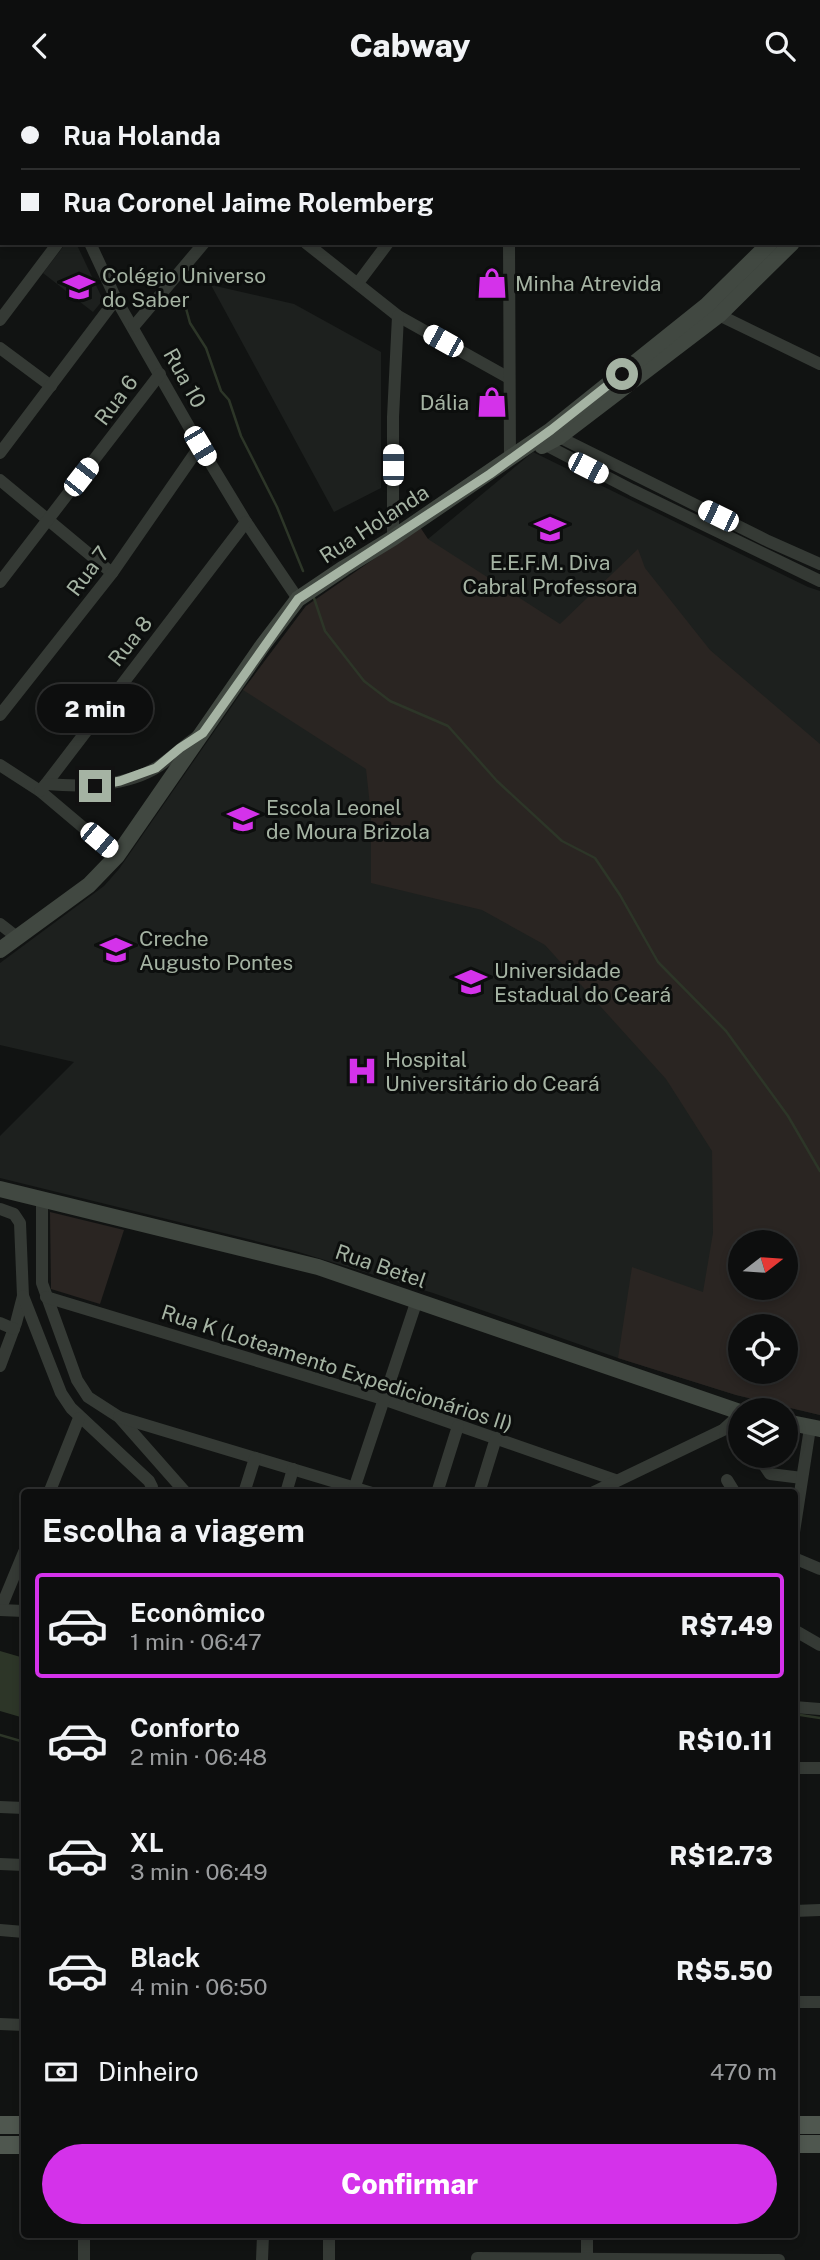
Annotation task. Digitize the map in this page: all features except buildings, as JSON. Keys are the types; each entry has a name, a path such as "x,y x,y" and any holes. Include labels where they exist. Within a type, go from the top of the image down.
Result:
{"main road":[{"path":"0,2125 21,2125"},
{"path":"798,2125 820,2125"},
{"path":"798,2144 820,2144"},
{"path":"0,2145 21,2145"}],"street":[{"path":"0,320 56,245"},
{"name":"Rua 10","path":"91,245 117,299 200,446 298,599"},
{"path":"134,326 202,245"},
{"path":"309,245 398,316 509,378"},
{"path":"358,283 386,245"},
{"path":"509,245 510,459"},
{"name":"Rua Holanda","path":"713,310 768,245"},
{"name":"Rua Holanda","path":"0,950 89,885 117,856 298,599 510,459 548,438 713,310 790,245"},
{"path":"0,453 117,299"},
{"path":"713,310 820,364"},
{"path":"393,538 393,417 398,316"},
{"path":"0,348 51,386"},
{"name":"Rua 6","path":"0,582 160,373"},
{"path":"548,438 820,564"},
{"path":"548,438 656,502 820,581"},
{"name":"Rua 7","path":"0,715 112,573 200,446"},
{"path":"0,479 112,573"},
{"name":"Rua 8","path":"43,788 246,521"},
{"path":"43,788 95,786 138,775 156,768 203,733"},
{"path":"0,765 43,788 117,856"},
{"path":"0,924 18,938"},
{"name":"Rua Betel","path":"0,1189 318,1267 417,1300 728,1415"},
{"path":"42,1199 42,1283 81,1387 98,1405 119,1417 351,1489"},
{"path":"5,1210 20,1223 23,1296 61,1393 79,1418 149,1482 152,1489"},
{"path":"0,1366 23,1296"},
{"name":"Rua K (Loteamento Expedicionários II)","path":"46,1297 383,1399 496,1438 611,1486"},
{"path":"354,1489 417,1300"},
{"path":"0,1322 10,1332 38,1332"},
{"path":"119,1417 182,1489"},
{"path":"51,1489 79,1418"},
{"path":"438,1489 458,1426"},
{"path":"611,1486 728,1426"},
{"path":"798,1505 815,1428"},
{"path":"480,1489 496,1438"},
{"path":"245,1489 255,1458"},
{"path":"766,1468 770,1474 802,1478"},
{"path":"287,1489 293,1469"},
{"path":"727,1480 733,1489"},
{"path":"21,1559 0,1610 21,1611"},
{"path":"798,1560 820,1569"},
{"path":"798,1632 820,1645"},
{"path":"798,1707 820,1709"},
{"path":"798,1768 820,1767"},
{"path":"0,1808 21,1808"},
{"path":"0,1864 21,1865"},
{"path":"798,1911 820,1910"},
{"path":"0,1930 21,1932"},
{"path":"798,2002 820,2002"},
{"path":"0,2024 21,2025"},
{"path":"84,2238 84,2260"},
{"path":"262,2238 262,2260"},
{"path":"329,2238 329,2260"},
{"path":"587,2238 587,2259"},
{"path":"477,2259 779,2260"}],"shaded area":[{"name":"Colégio Universo do Saber","path":"64,245 77,245 103,300 93,312 43,273"},
{"path":"211,285 294,304 381,352 381,488 334,512"},
{"name":"Universidade Estadual do Ceará","path":"533,452 820,591 820,1415 798,1410 798,1398 749,1398 736,1395 618,1358 433,1293 292,1250 0,1178 0,1136 74,1062 0,1045 0,963 104,886 119,869 243,690 306,606 428,539"},
{"path":"420,527 428,539 560,624 638,549 645,568 710,650 820,744 820,1415 798,1410 798,1398 749,1398 618,1358 632,1267 703,1292 713,1233 712,1151 666,1079 545,945 482,910 371,883 371,815 366,769 243,690 306,606"},
{"path":"50,1212 124,1230 100,1304 51,1289"},
{"path":"0,1651 21,1657 21,1717 0,1711"}],"waterway":[{"path":"184,301 190,323 206,348 221,391 229,400 241,436 277,507 303,571"},
{"path":"314,598 325,631 364,681 390,701 448,726 497,781 562,841 595,858 620,895 658,962 726,1031 788,1116 820,1171"},
{"path":"798,1715 820,1718"},
{"path":"0,1735 21,1741"}],"place":[{"name":"Minha Atrevida","path":"492,283"},
{"name":"Colégio Universo do Saber","path":"79,287"},
{"name":"Dália","path":"492,402"},
{"name":"E.E.F.M. Diva Cabral Professora","path":"550,529"},
{"name":"Escola Leonel de Moura Brizola","path":"243,819"},
{"name":"Creche Augusto Pontes","path":"116,950"},
{"name":"Universidade Estadual do Ceará","path":"471,982"},
{"name":"Hospital Universitário do Ceará","path":"362,1071"}],"route":[{"path":"95,786 120,781 156,768 203,733 298,599 490,474 622,374"}]}
